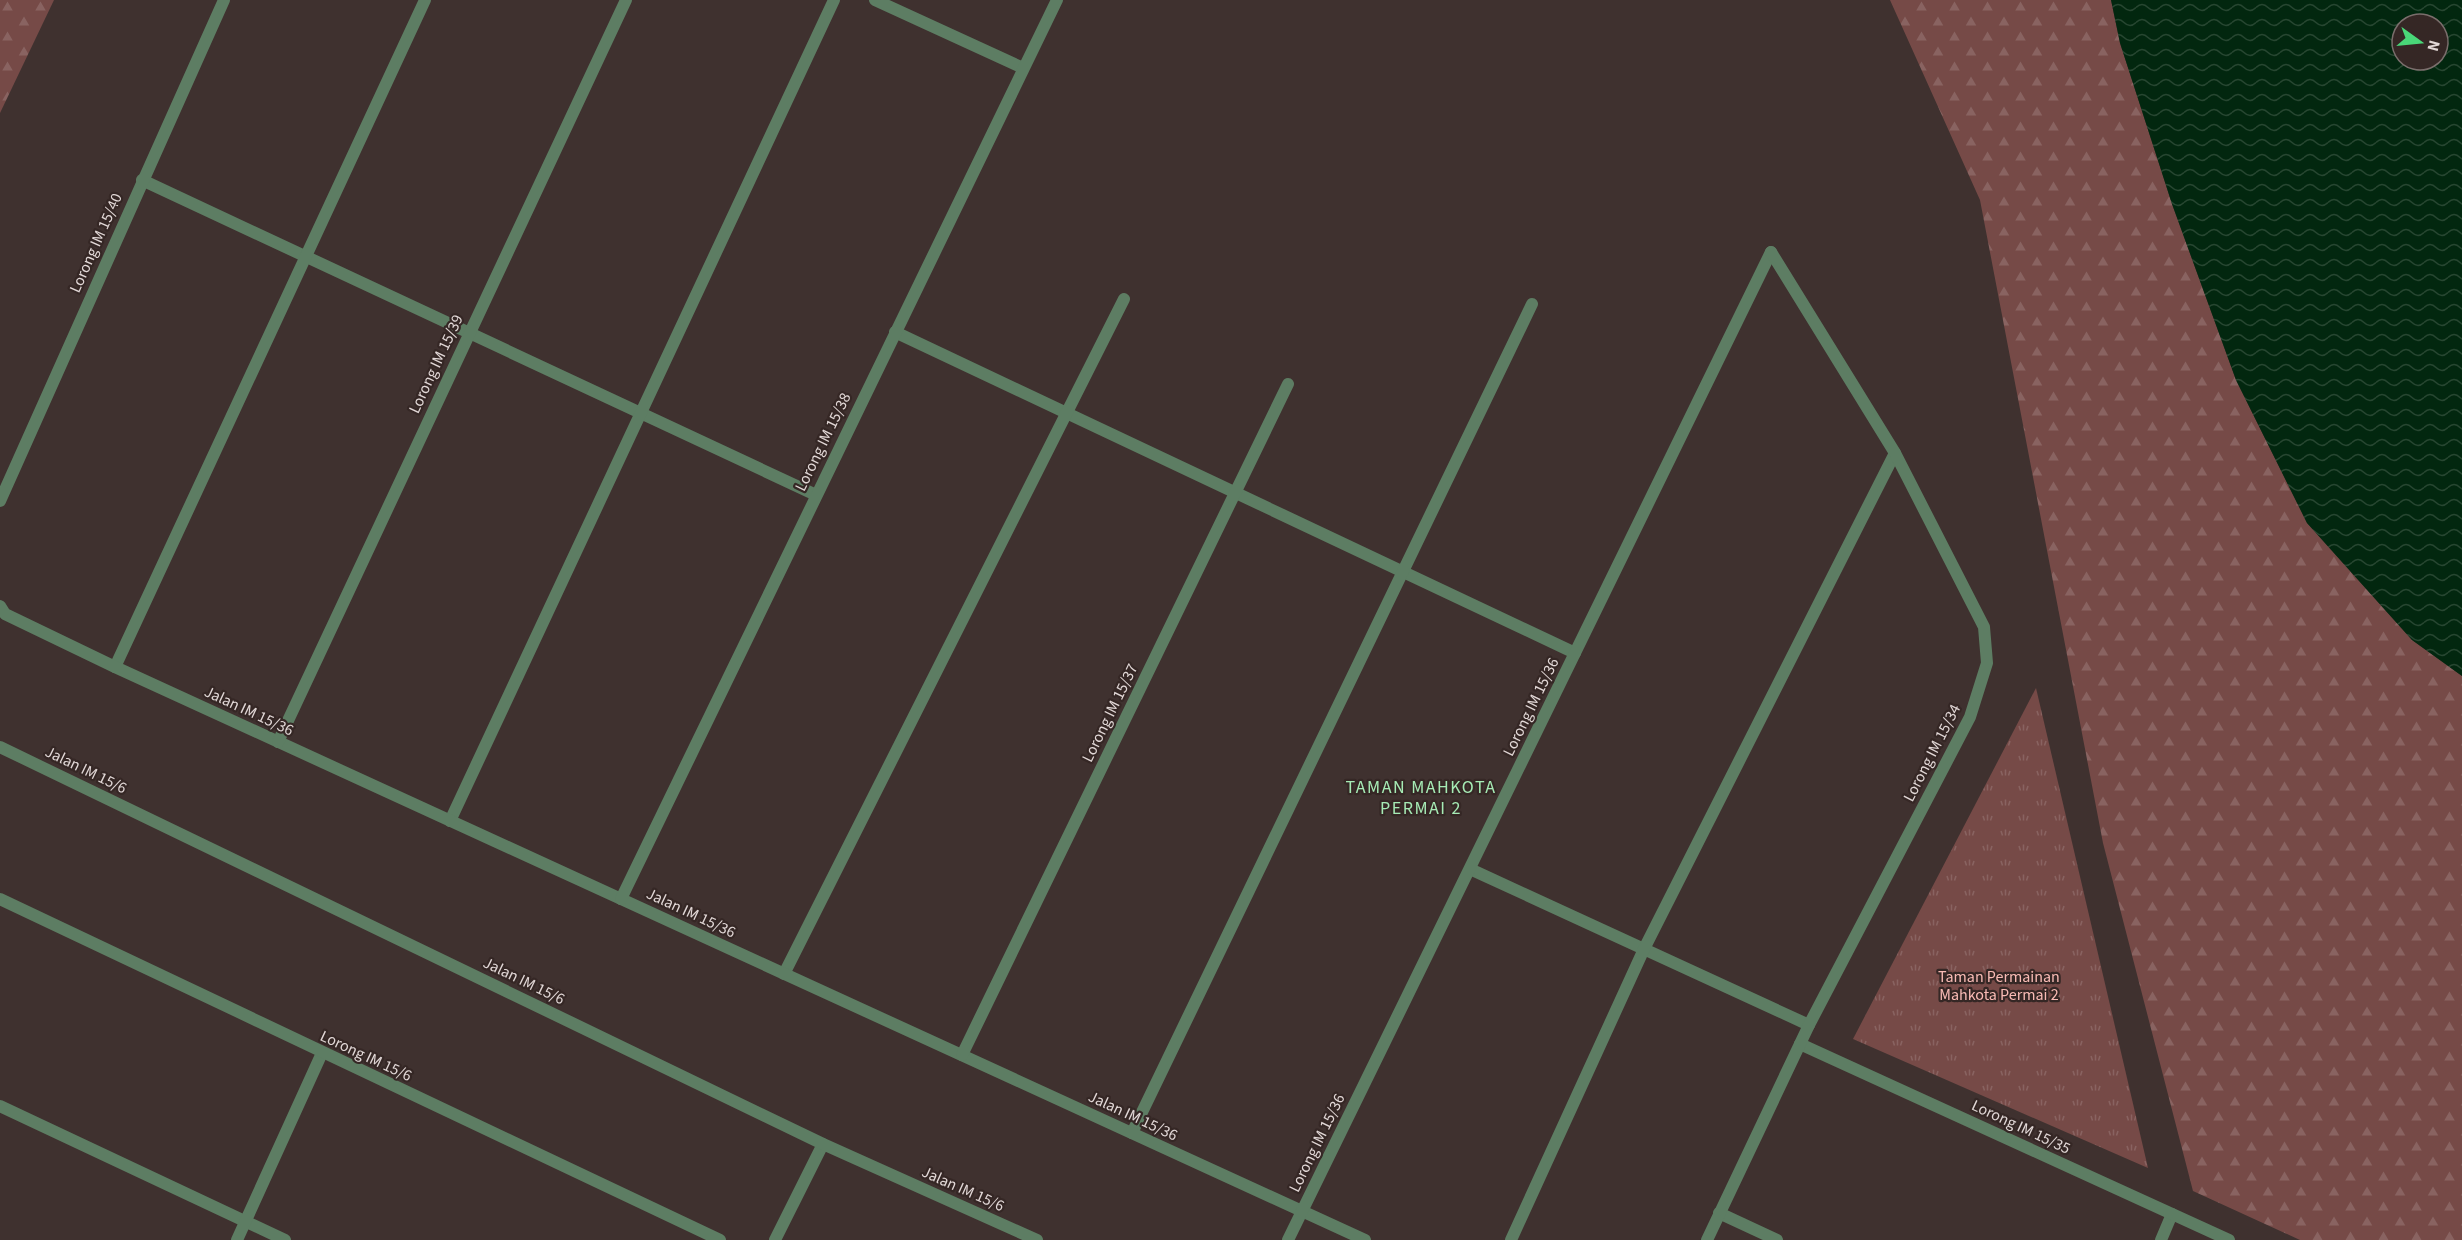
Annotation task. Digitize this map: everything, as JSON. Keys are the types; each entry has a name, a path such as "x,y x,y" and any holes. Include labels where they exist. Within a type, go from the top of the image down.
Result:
{"street":[{"name":"Lorong IM 15/40","path":"0,501 224,0"},
{"path":"115,667 425,0"},
{"name":"Lorong IM 15/39","path":"278,742 626,0"},
{"path":"450,821 834,0"},
{"path":"875,0 1023,68"},
{"name":"Lorong IM 15/38","path":"621,899 1057,0"},
{"path":"142,180 816,495"},
{"name":"Lorong IM 15/34","path":"1707,1240 1809,1025 1970,717 1987,663 1984,627 1895,453 1771,252"},
{"name":"Lorong IM 15/36","path":"1288,1240 1771,252"},
{"path":"784,974 1124,299"},
{"path":"1132,1133 1532,304"},
{"path":"895,332 1575,653"},
{"name":"Lorong IM 15/37","path":"962,1055 1288,384"},
{"path":"1511,1240 1644,949 1895,453"},
{"name":"Jalan IM 15/36","path":"2,610 115,667 1365,1240"},
{"name":"Jalan IM 15/6","path":"0,747 823,1144 1036,1240"},
{"path":"1470,869 1809,1025"},
{"name":"Lorong IM 15/6","path":"0,899 720,1240"},
{"name":"Lorong IM 15/35","path":"1800,1044 2229,1240"},
{"path":"237,1240 322,1053"},
{"path":"0,1106 285,1240"},
{"path":"775,1240 823,1144"},
{"path":"1719,1213 1777,1240"},
{"path":"2162,1240 2172,1214"}],"green space":[{"path":"0,0 54,0 0,113"},
{"path":"1890,0 2111,0 2120,43 2172,204 2236,380 2307,523 2412,640 2462,676 2462,1240 2300,1240 2193,1191 2103,843 1980,200"},
{"name":"Taman Permainan Mahkota Permai 2","path":"2036,688 2148,1168 1853,1039"}],"water":[{"path":"2111,0 2462,0 2462,676 2412,640 2307,523 2236,380 2172,204 2120,43"}],"district":[{"name":"TAMAN MAHKOTA PERMAI 2","path":"1421,797"}]}
